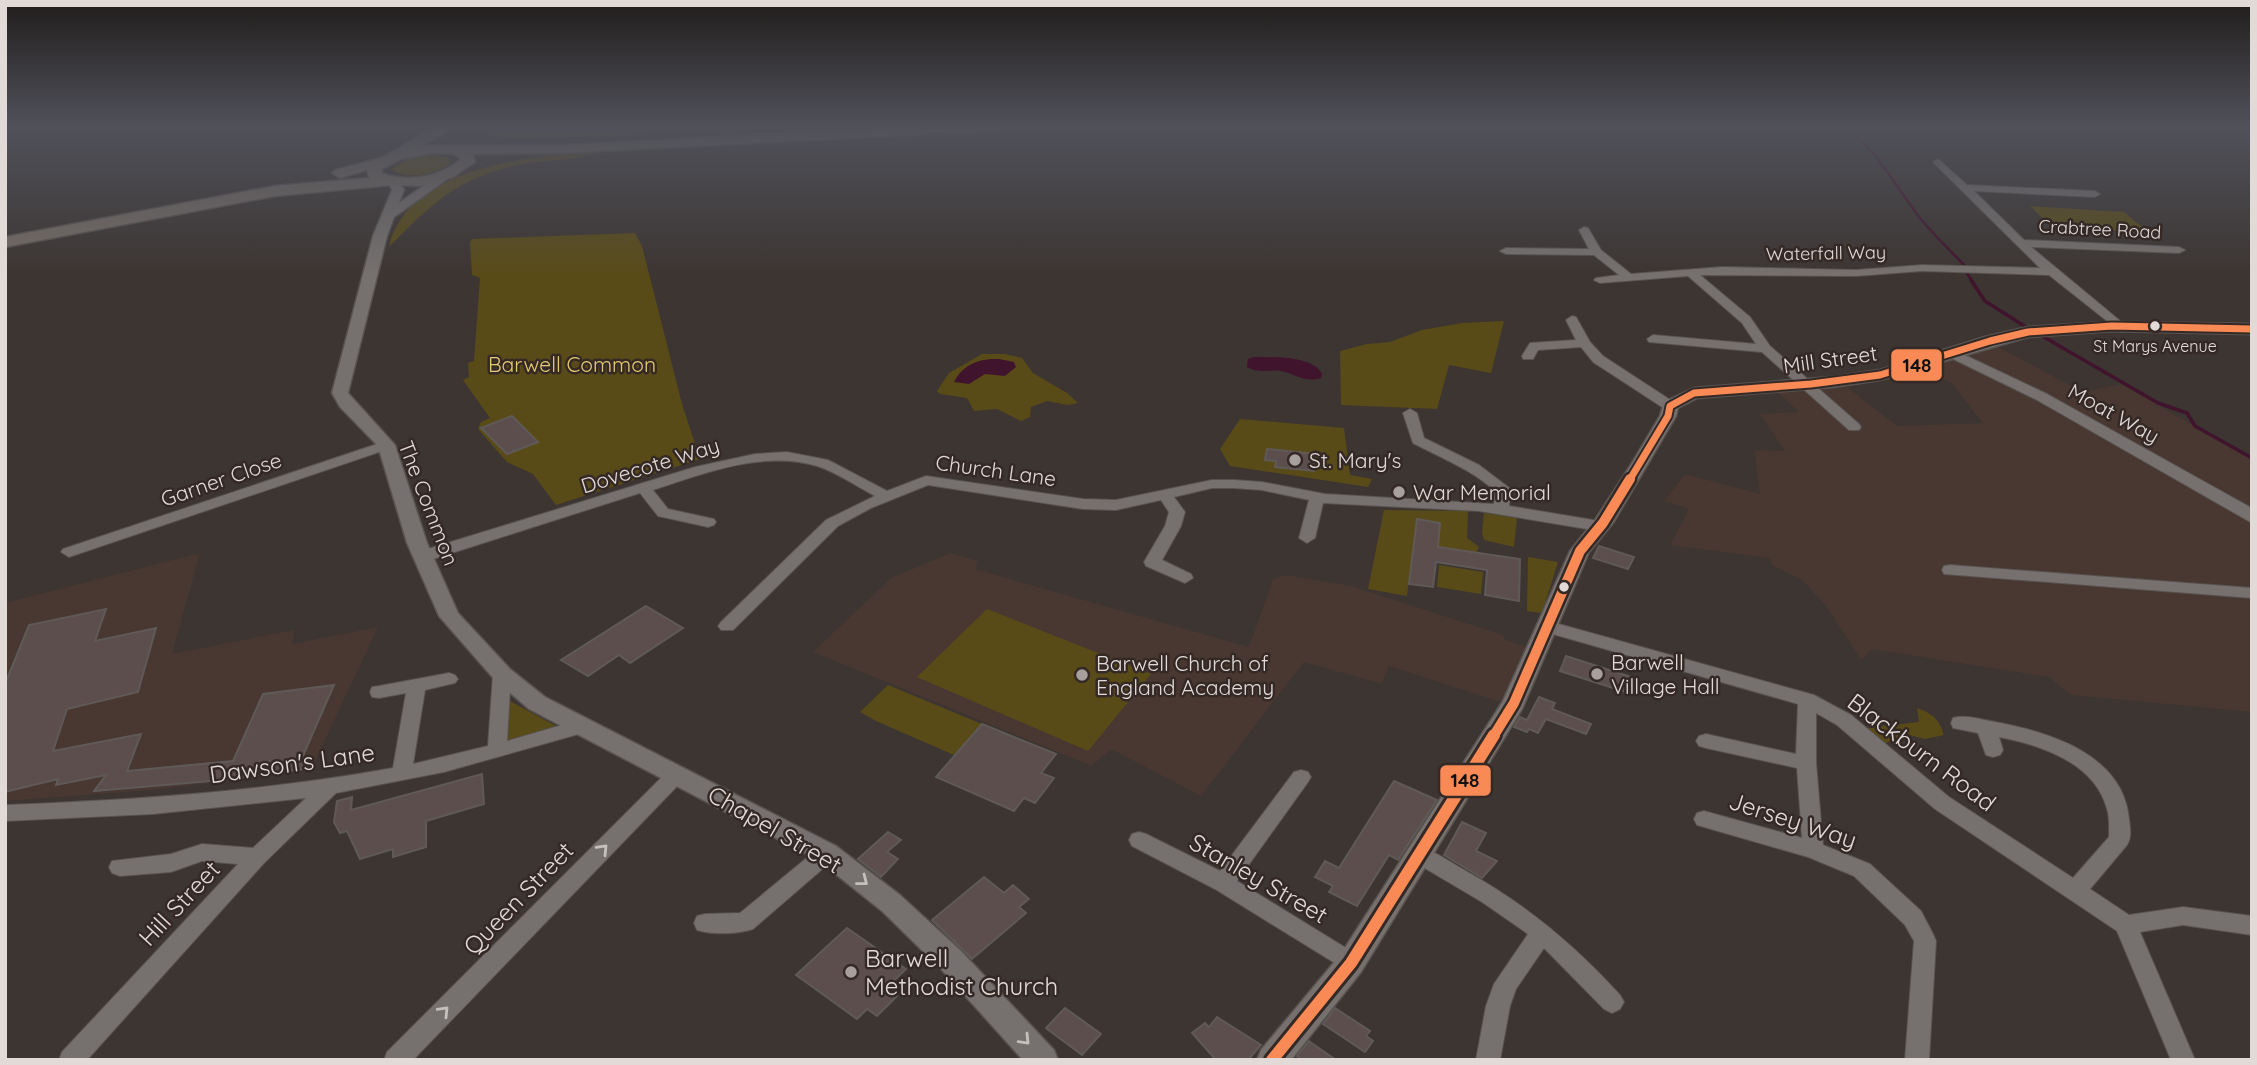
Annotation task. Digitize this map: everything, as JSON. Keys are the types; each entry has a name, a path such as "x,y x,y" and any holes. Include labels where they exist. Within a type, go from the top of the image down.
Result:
{"main road":[{"path":"5,235 324,176"},
{"path":"376,176 392,181"},
{"path":"5,242 275,191 421,180 437,176"}],"street":[{"path":"386,220 402,204 445,176"},
{"path":"1952,176 2020,243 2121,328"},
{"name":"The Common","path":"392,181 398,190 386,220 361,305 340,393 345,403 386,445 417,542 449,616 502,674"},
{"path":"1965,188 2095,194"},
{"path":"1584,230 1597,252 1627,276"},
{"name":"Crabtree Road","path":"2020,243 2179,250"},
{"path":"1506,250 1597,252"},
{"name":"Waterfall Way","path":"1600,280 1741,270 1856,273 1922,268 2053,272"},
{"path":"1691,272 1746,320 1766,349 1854,427"},
{"path":"1272,1060 1351,963 1514,703 1580,551 1658,435 1670,407 1598,359 1584,342 1572,320"},
{"name":"Mill Street","path":"1670,407 1694,393 1809,386 1883,374 2029,332 2121,328 2252,329"},
{"path":"1653,339 1766,349"},
{"path":"1528,356 1534,346 1584,342"},
{"name":"Moat Way","path":"1952,354 2042,397 2243,509 2252,518"},
{"path":"1410,412 1418,440 1475,467 1503,490 1502,509"},
{"name":"Garner Close","path":"68,552 386,445"},
{"name":"Dovecote Way","path":"424,556 736,461 787,456 837,468 886,496"},
{"name":"Church Lane","path":"727,626 832,523 926,480 1083,504 1115,505 1212,484 1234,484 1262,486 1317,497 1502,509 1599,526"},
{"path":"644,488 663,513 708,522"},
{"path":"1152,562 1173,526 1177,512 1165,495"},
{"path":"1307,538 1317,497"},
{"path":"1134,561 1165,566 1185,578"},
{"path":"1951,570 2252,593"},
{"name":"Blackburn Road","path":"1548,627 1807,700 1844,720 1942,803 2126,925"},
{"path":"497,751 502,674"},
{"name":"Chapel Street","path":"502,674 537,703 579,727 677,774 827,853 891,903 931,941 1043,1060"},
{"path":"379,692 449,679"},
{"path":"402,774 417,685"},
{"path":"1807,700 1805,762 1813,850"},
{"path":"1960,723 2022,734 2065,751 2103,780 2117,807 2120,839 2076,890"},
{"name":"Dawson's Lane","path":"5,813 158,806 330,787 402,774 497,751 579,727"},
{"path":"1986,727 1993,750"},
{"path":"1706,741 1805,762"},
{"name":"Queen Street","path":"396,1060 677,774"},
{"path":"1223,883 1301,777"},
{"name":"Hill Street","path":"71,1060 257,858 330,787"},
{"name":"Jersey Way","path":"1704,819 1813,850 1862,870 1913,918 1925,941 1917,1060"},
{"name":"Stanley Street","path":"1139,840 1223,883 1351,963"},
{"path":"120,867 171,863 202,852 257,858"},
{"path":"705,923 745,922 827,853"},
{"path":"1418,854 1492,897 1542,933 1585,972 1612,1002"},
{"path":"2183,1060 2126,925 2183,916 2252,926"},
{"path":"1488,1060 1506,984 1542,933"}],"shaded area":[{"path":"1979,337 2083,392 2122,384 2252,460 2252,712 2071,695 2049,677 1872,649 1861,660 1826,606 1802,580 1772,565 1769,558 1670,545 1689,509 1664,501 1685,474 1760,494 1754,450 1785,451 1760,414 1799,412 1769,384 1833,376 1897,426 1983,423 1952,384 1909,359"},
{"path":"1254,357 1302,361 1318,368 1322,374 1321,378 1300,378 1281,371 1260,371 1247,367 1248,359"},
{"path":"999,359 1014,362 1016,367 1005,376 985,374 969,384 954,382 962,371 973,363"},
{"path":"200,553 172,654 294,630 292,644 378,627 311,770 153,790 5,801 5,603"},
{"name":"Barwell Church of England Academy","path":"950,553 978,561 975,569 1249,647 1273,579 1286,575 1351,586 1503,635 1504,639 1526,647 1504,703 1389,666 1382,684 1304,662 1201,796 1111,749 1092,766 813,652 891,578"}],"green space":[{"path":"463,176 483,176 434,204 389,247 401,220 420,199 446,182"},
{"path":"2030,206 2124,212 2148,232 2053,228"},
{"name":"Barwell Common","path":"635,233 642,246 682,404 700,459 556,505 533,474 507,462 478,429 481,422 490,418 463,380 469,377 468,363 474,361 480,278 472,275 470,242 472,239"},
{"path":"1504,321 1491,373 1449,365 1437,409 1341,405 1340,351 1367,344 1390,342 1422,330 1462,323"},
{"path":"982,354 1005,354 1022,358 1033,373 1067,393 1078,403 1068,405 1047,401 1031,407 1030,417 1021,421 997,409 974,411 967,398 940,394 937,391 949,373"},
{"path":"1240,419 1344,428 1350,475 1372,479 1368,487 1230,466 1220,449"},
{"path":"1384,510 1468,511 1467,538 1479,547 1476,553 1438,547 1440,523 1417,519 1407,596 1368,589"},
{"path":"1484,513 1517,518 1514,547 1484,540"},
{"path":"1528,557 1558,562 1542,613 1527,611"},
{"path":"1439,565 1483,572 1481,594 1437,587"},
{"path":"987,609 1151,674 1088,751 917,677"},
{"path":"888,685 982,724 954,755 860,712"},
{"path":"508,700 556,726 508,741"},
{"path":"1917,708 1935,718 1944,735 1925,739 1906,734 1884,744 1867,728 1919,722"}],"building":[{"path":"512,416 538,442 507,454 481,428"},
{"name":"St. Mary's","path":"1267,449 1315,454 1314,471 1275,467 1276,461 1265,460"},
{"path":"1417,519 1440,523 1438,547 1520,559 1519,601 1485,595 1487,570 1436,562 1433,587 1409,584"},
{"path":"1599,546 1634,557 1628,569 1593,558"},
{"path":"646,606 683,628 630,663 619,655 588,676 561,660"},
{"path":"106,609 95,641 156,628 138,692 67,709 53,751 141,734 127,771 233,761 263,694 334,685 302,758 308,757 303,769 211,781 94,791 106,775 56,785 58,779 5,792 5,684 29,625"},
{"name":"Barwell Village Hall","path":"1566,656 1634,678 1629,693 1560,671"},
{"path":"1539,697 1555,703 1552,709 1591,724 1586,734 1546,719 1538,733 1514,727 1520,717 1527,720"},
{"path":"982,724 1056,754 1041,773 1054,778 1035,803 1024,798 1014,811 936,777"},
{"path":"482,774 484,804 426,821 426,847 393,857 393,849 360,859 347,831 340,833 334,822 337,801 352,797 351,810"},
{"path":"1394,781 1437,800 1398,860 1389,855 1357,906 1329,892 1333,886 1315,877 1325,861 1339,868"},
{"path":"1462,822 1486,833 1476,851 1497,861 1482,878 1444,855"},
{"path":"888,832 901,840 887,852 898,859 881,877 858,859"},
{"path":"984,877 1004,893 1013,885 1029,899 1019,907 1026,913 972,959 932,920"},
{"name":"Barwell Methodist Church","path":"847,928 906,969 886,988 897,996 877,1016 867,1009 857,1019 796,975"},
{"path":"1065,1008 1101,1034 1082,1055 1046,1028"},
{"path":"1335,1008 1370,1031 1366,1036 1373,1041 1365,1052 1323,1024"},
{"path":"1217,1017 1261,1045 1248,1060 1216,1060 1192,1033 1205,1023 1209,1027"},
{"path":"1309,1041 1336,1060 1302,1060 1297,1056"}],"waterway":[{"path":"1890,176 1925,225 1965,266"},
{"path":"1967,273 1972,281"},
{"path":"1971,280 1985,301 2029,329"},
{"path":"2037,333 2158,403 2187,413 2195,426 2252,458"}],"transit line":[{"name":"148","path":"1272,1060 1351,963 1514,703 1580,551 1603,523 1668,416 1670,406 1694,393 1811,384 1880,375 2028,332 2112,326 2252,329"}],"place":[{"name":"St Marys Avenue","path":"2155,326"},
{"name":"St. Mary's","path":"1295,460"},
{"name":"War Memorial","path":"1399,492"},
{"name":"Barwell Village Hall","path":"1597,674"},
{"name":"Barwell Church of England Academy","path":"1082,675"},
{"name":"Barwell Methodist Church","path":"851,972"}]}
